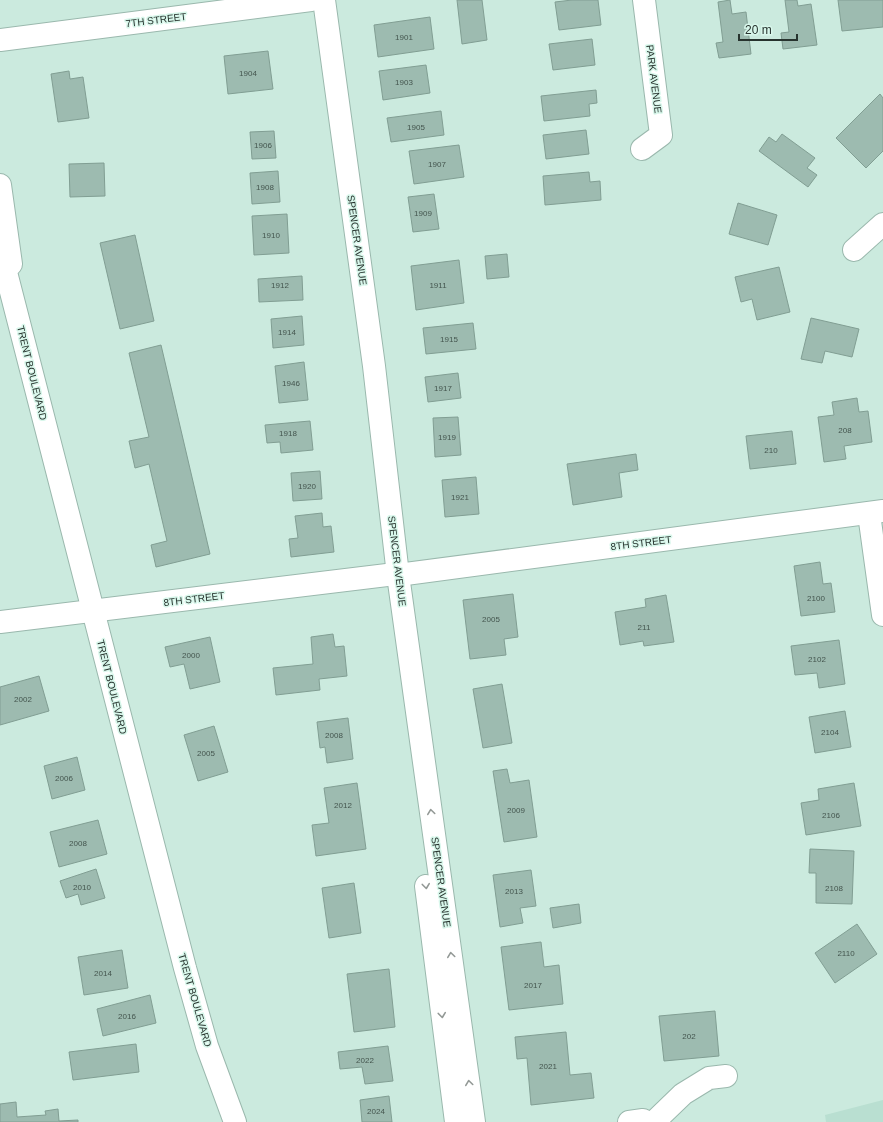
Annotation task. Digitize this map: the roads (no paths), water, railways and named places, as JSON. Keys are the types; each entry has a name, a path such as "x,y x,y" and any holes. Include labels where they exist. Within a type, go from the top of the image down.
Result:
{"street":[{"name":"7TH STREET","path":"0,40 311,0"},
{"name":"SPENCER AVENUE","path":"315,0 393,575 474,1122"},
{"name":"SPENCER AVENUE","path":"324,0 373,358 393,575 456,1122"},
{"name":"PARK AVENUE","path":"642,149 661,135 644,0"},
{"path":"0,185 18,321"},
{"path":"854,250 883,224"},
{"name":"TRENT BOULEVARD","path":"0,248 185,968 207,1046 235,1122"},
{"name":"8TH STREET","path":"0,622 393,575 876,512"},
{"path":"876,512 883,615"},
{"path":"654,1122 683,1094 709,1078 726,1076"},
{"path":"629,1122 643,1120 646,1122"}]}
